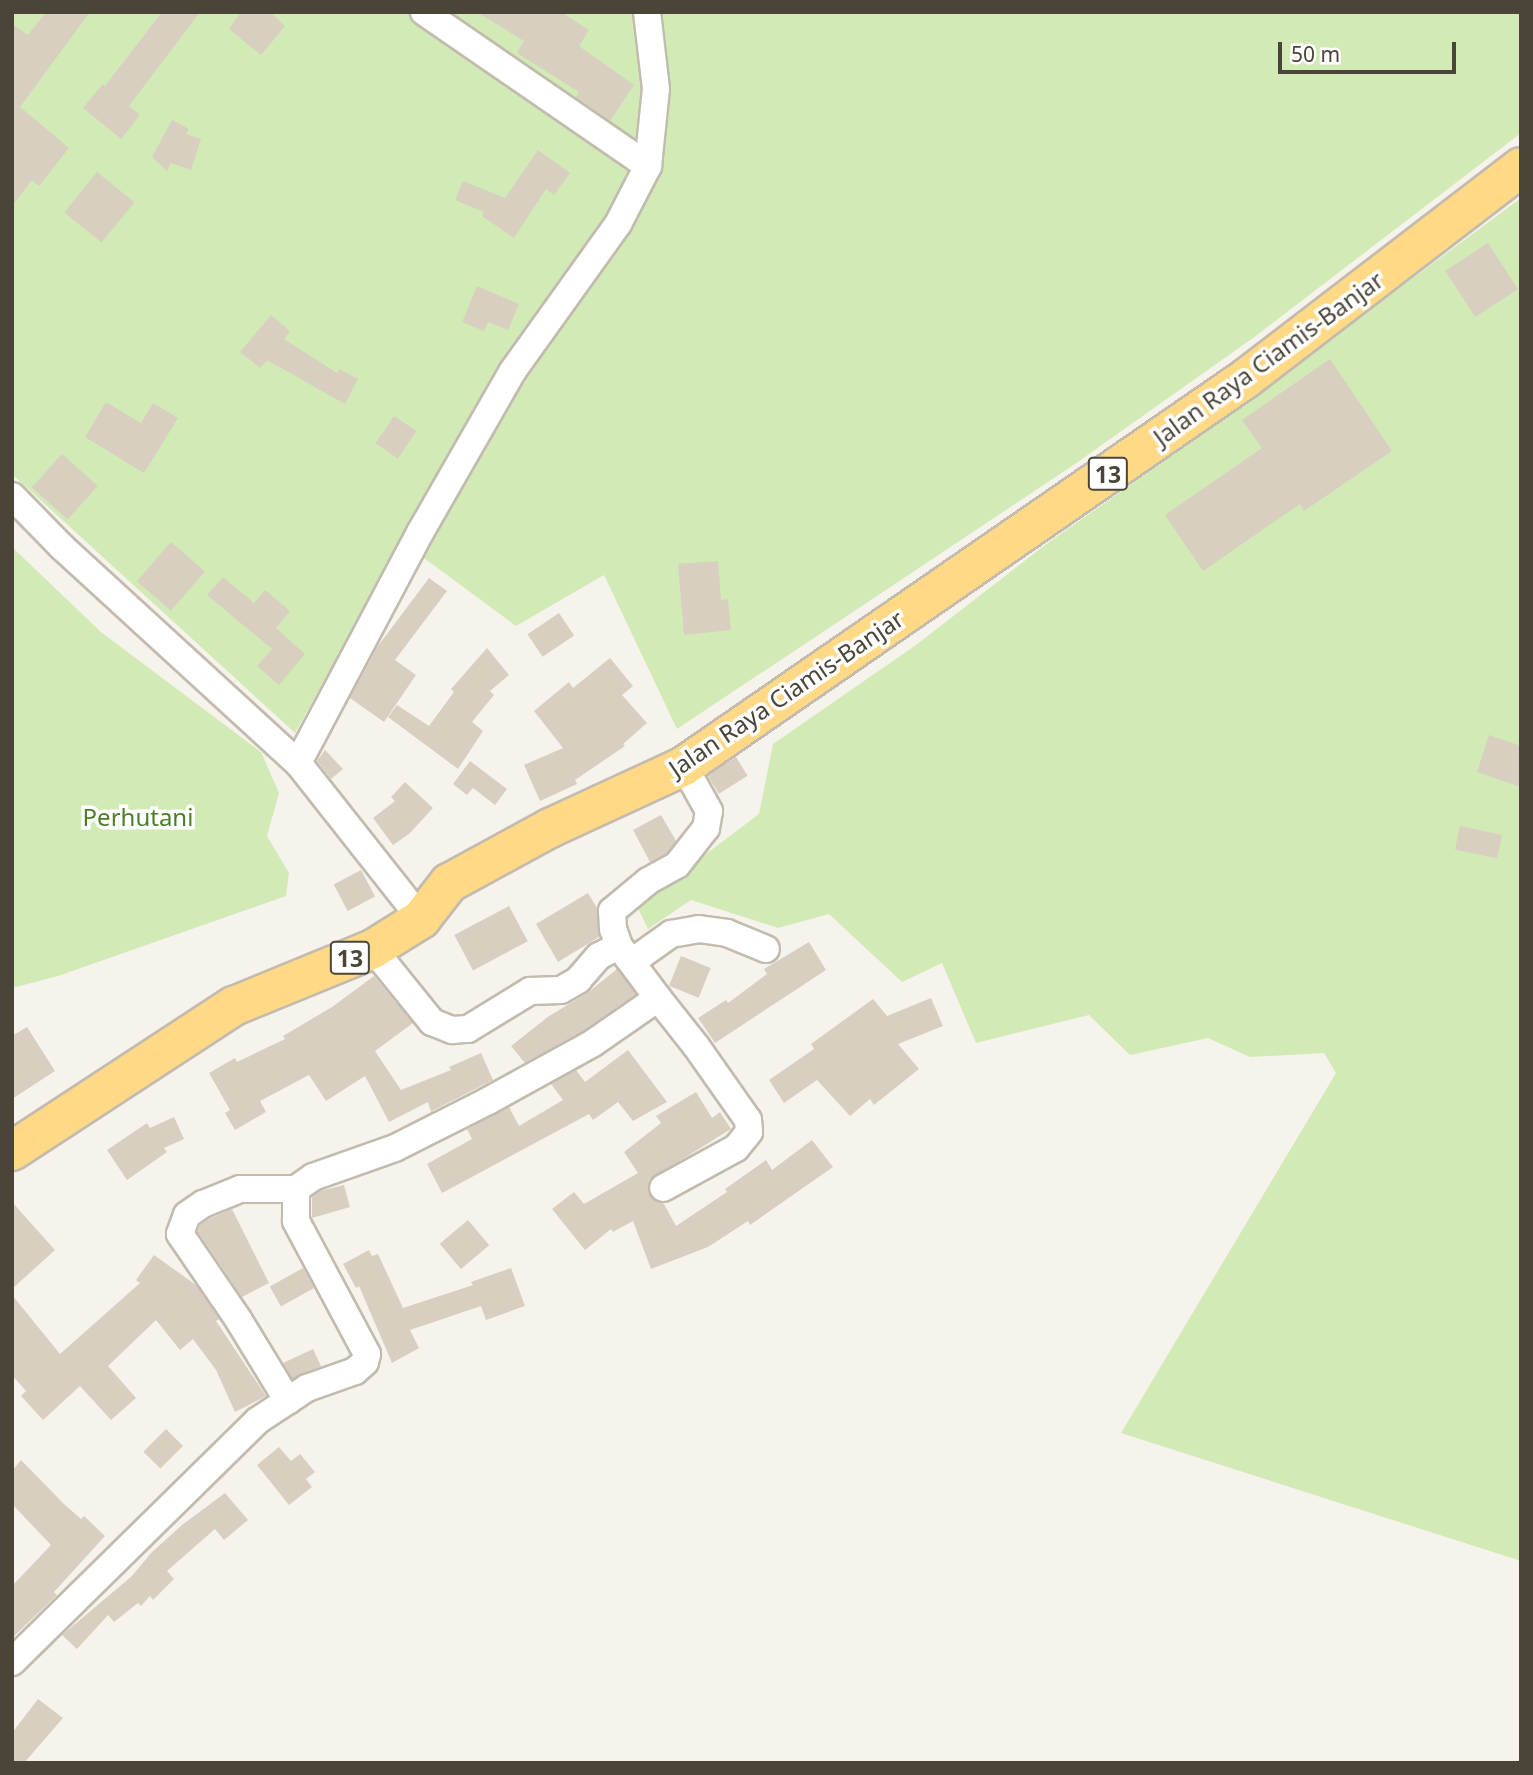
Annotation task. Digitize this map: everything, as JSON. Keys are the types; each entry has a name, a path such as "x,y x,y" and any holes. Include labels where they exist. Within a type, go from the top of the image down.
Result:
{"highway":[{"name":"Jalan Raya Ciamis-Banjar","path":"12,1151 234,1006 373,949 421,919 449,883 550,828 684,765 1245,379 1521,167"}],"street":[{"path":"424,12 648,166"},
{"path":"298,763 421,531 512,372 618,225 648,166 656,89 647,12"},
{"path":"12,496 62,547 298,763 421,919"},
{"path":"663,1188 736,1148 749,1132 748,1120 626,953 613,929 612,911 615,905 648,881 677,866 706,828 709,811 684,765"},
{"path":"373,949 432,1022 452,1030 468,1029 530,991 561,990 578,981 599,956 626,953 671,934 699,929 727,933 766,949"},
{"path":"288,1401 238,1319 180,1234 187,1215 203,1204 240,1189 296,1189 313,1177 395,1148 593,1043 658,998"},
{"path":"12,1662 257,1421 307,1388 355,1371 365,1362 368,1354 296,1221 293,1205 296,1189"}],"green space":[{"path":"12,12 1521,12 1521,133 1253,338 1072,466 677,729 604,575 516,626 401,541 295,733 12,474"},
{"path":"1521,198 1521,1561 1121,1433 1336,1073 1324,1053 1250,1057 1208,1038 1130,1055 1089,1015 976,1043 942,963 902,982 829,914 778,928 691,900 648,929 637,906 759,814 773,744 916,645 1045,545 1200,436"},
{"name":"Perhutani","path":"12,547 101,632 261,752 279,793 267,836 289,873 286,896 58,976 12,988"}],"building":[{"path":"46,12 90,12 20,107 69,148 39,186 32,180 12,206 12,24 28,35"},
{"path":"162,12 200,12 129,106 140,115 121,139 83,108 103,84 105,86"},
{"path":"241,12 270,12 285,26 261,55 229,29"},
{"path":"477,12 561,12 589,30 579,46 634,85 610,121 576,97 579,92 517,53 524,41"},
{"path":"172,120 189,129 186,134 201,139 191,170 171,163 167,171 152,157"},
{"path":"538,150 570,173 554,195 546,189 514,238 482,216 484,212 455,200 463,181 505,198"},
{"path":"97,172 134,202 102,243 64,212"},
{"path":"1488,243 1518,289 1475,317 1445,271"},
{"path":"477,286 519,304 508,330 488,322 484,331 462,322"},
{"path":"271,315 290,331 284,339 337,373 339,369 358,379 345,404 267,360 260,368 240,352"},
{"path":"1330,359 1392,451 1304,511 1300,504 1203,571 1165,515 1262,448 1242,420"},
{"path":"106,402 141,423 153,403 178,418 144,473 85,437"},
{"path":"394,416 416,431 398,458 376,443"},
{"path":"62,454 98,486 68,520 32,487"},
{"path":"171,542 205,572 171,611 137,581"},
{"path":"718,561 721,600 728,599 731,630 684,635 678,564"},
{"path":"223,577 254,603 265,590 290,611 276,628 305,654 279,685 257,666 272,649 207,595"},
{"path":"429,578 447,591 395,660 416,675 384,722 350,698 378,646"},
{"path":"559,613 574,635 543,657 527,634"},
{"path":"487,648 509,675 490,691 494,695 472,722 483,731 458,769 388,717 397,705 429,726 454,692 451,689"},
{"path":"610,658 633,686 622,695 647,723 623,744 625,746 575,780 577,784 540,801 524,765 563,748 534,711 569,682 573,688"},
{"path":"1489,735 1521,746 1521,787 1477,772"},
{"path":"325,750 343,769 331,779 317,761"},
{"path":"736,757 748,776 719,794 707,775"},
{"path":"470,761 507,789 495,805 473,788 467,795 453,784"},
{"path":"405,782 433,808 409,834 393,845 373,818 395,801 391,797"},
{"path":"661,815 676,841 667,853 650,862 633,830"},
{"path":"1460,826 1502,835 1497,858 1455,849"},
{"path":"361,870 375,896 348,911 334,885"},
{"path":"588,893 597,908 599,937 558,962 536,924"},
{"path":"509,906 528,941 473,970 454,935"},
{"path":"809,942 826,970 715,1043 698,1018 726,1000 728,1003 767,974 764,969"},
{"path":"681,956 711,968 699,998 669,986"},
{"path":"617,969 636,994 585,1030 525,1063 511,1046"},
{"path":"374,976 413,1023 375,1051 401,1090 451,1070 449,1067 481,1053 493,1080 431,1112 428,1102 389,1122 365,1076 326,1101 309,1075 260,1101 266,1112 235,1130 225,1113 230,1110 209,1073 235,1058 237,1062 285,1039 283,1036 332,1007"},
{"path":"931,998 943,1026 898,1044 919,1069 874,1105 870,1099 850,1116 817,1080 784,1103 769,1080 814,1049 811,1044 873,999 887,1016"},
{"path":"27,1027 55,1071 12,1099 12,1036"},
{"path":"628,1050 667,1102 633,1121 618,1102 593,1120 589,1114 442,1193 427,1164 472,1139 467,1129 509,1107 519,1126 563,1100 551,1084 576,1070 585,1082"},
{"path":"696,1092 712,1118 720,1112 731,1129 649,1180 650,1196 664,1204 676,1226 727,1192 725,1189 766,1160 772,1170 812,1140 833,1167 750,1225 748,1221 708,1247 651,1269 633,1221 613,1232 611,1229 585,1250 552,1209 574,1192 584,1204 638,1173 624,1152 661,1123 656,1116"},
{"path":"174,1117 184,1139 164,1148 167,1152 127,1180 107,1150 147,1123 150,1128"},
{"path":"344,1185 350,1207 312,1218 312,1197 320,1191"},
{"path":"12,1202 55,1250 12,1289"},
{"path":"232,1209 269,1283 242,1297 198,1232 200,1225"},
{"path":"468,1220 489,1245 461,1269 440,1244"},
{"path":"369,1250 372,1256 378,1254 403,1308 473,1285 471,1282 511,1268 525,1306 486,1320 481,1306 410,1330 419,1348 392,1363 359,1286 356,1288 343,1264"},
{"path":"154,1255 196,1285 219,1319 216,1321 266,1396 235,1412 216,1370 193,1339 180,1350 156,1320 108,1366 136,1398 111,1420 80,1386 43,1420 21,1396 26,1391 12,1375 12,1295 60,1354 140,1283 136,1280"},
{"path":"303,1268 314,1288 281,1307 270,1286"},
{"path":"313,1349 321,1366 291,1380 283,1363"},
{"path":"166,1429 183,1446 160,1469 143,1452"},
{"path":"279,1447 291,1461 300,1454 315,1472 306,1479 312,1487 289,1505 257,1465"},
{"path":"21,1460 64,1504 81,1519 84,1516 105,1536 54,1592 57,1595 12,1638 12,1586 51,1545 12,1504 12,1471"},
{"path":"225,1493 248,1520 224,1540 215,1529 167,1571 174,1579 153,1600 150,1596 141,1606 138,1603 114,1622 108,1615 77,1649 62,1635 132,1576 151,1553 182,1525"},
{"path":"38,1699 63,1718 24,1763 12,1763 12,1733"}]}
